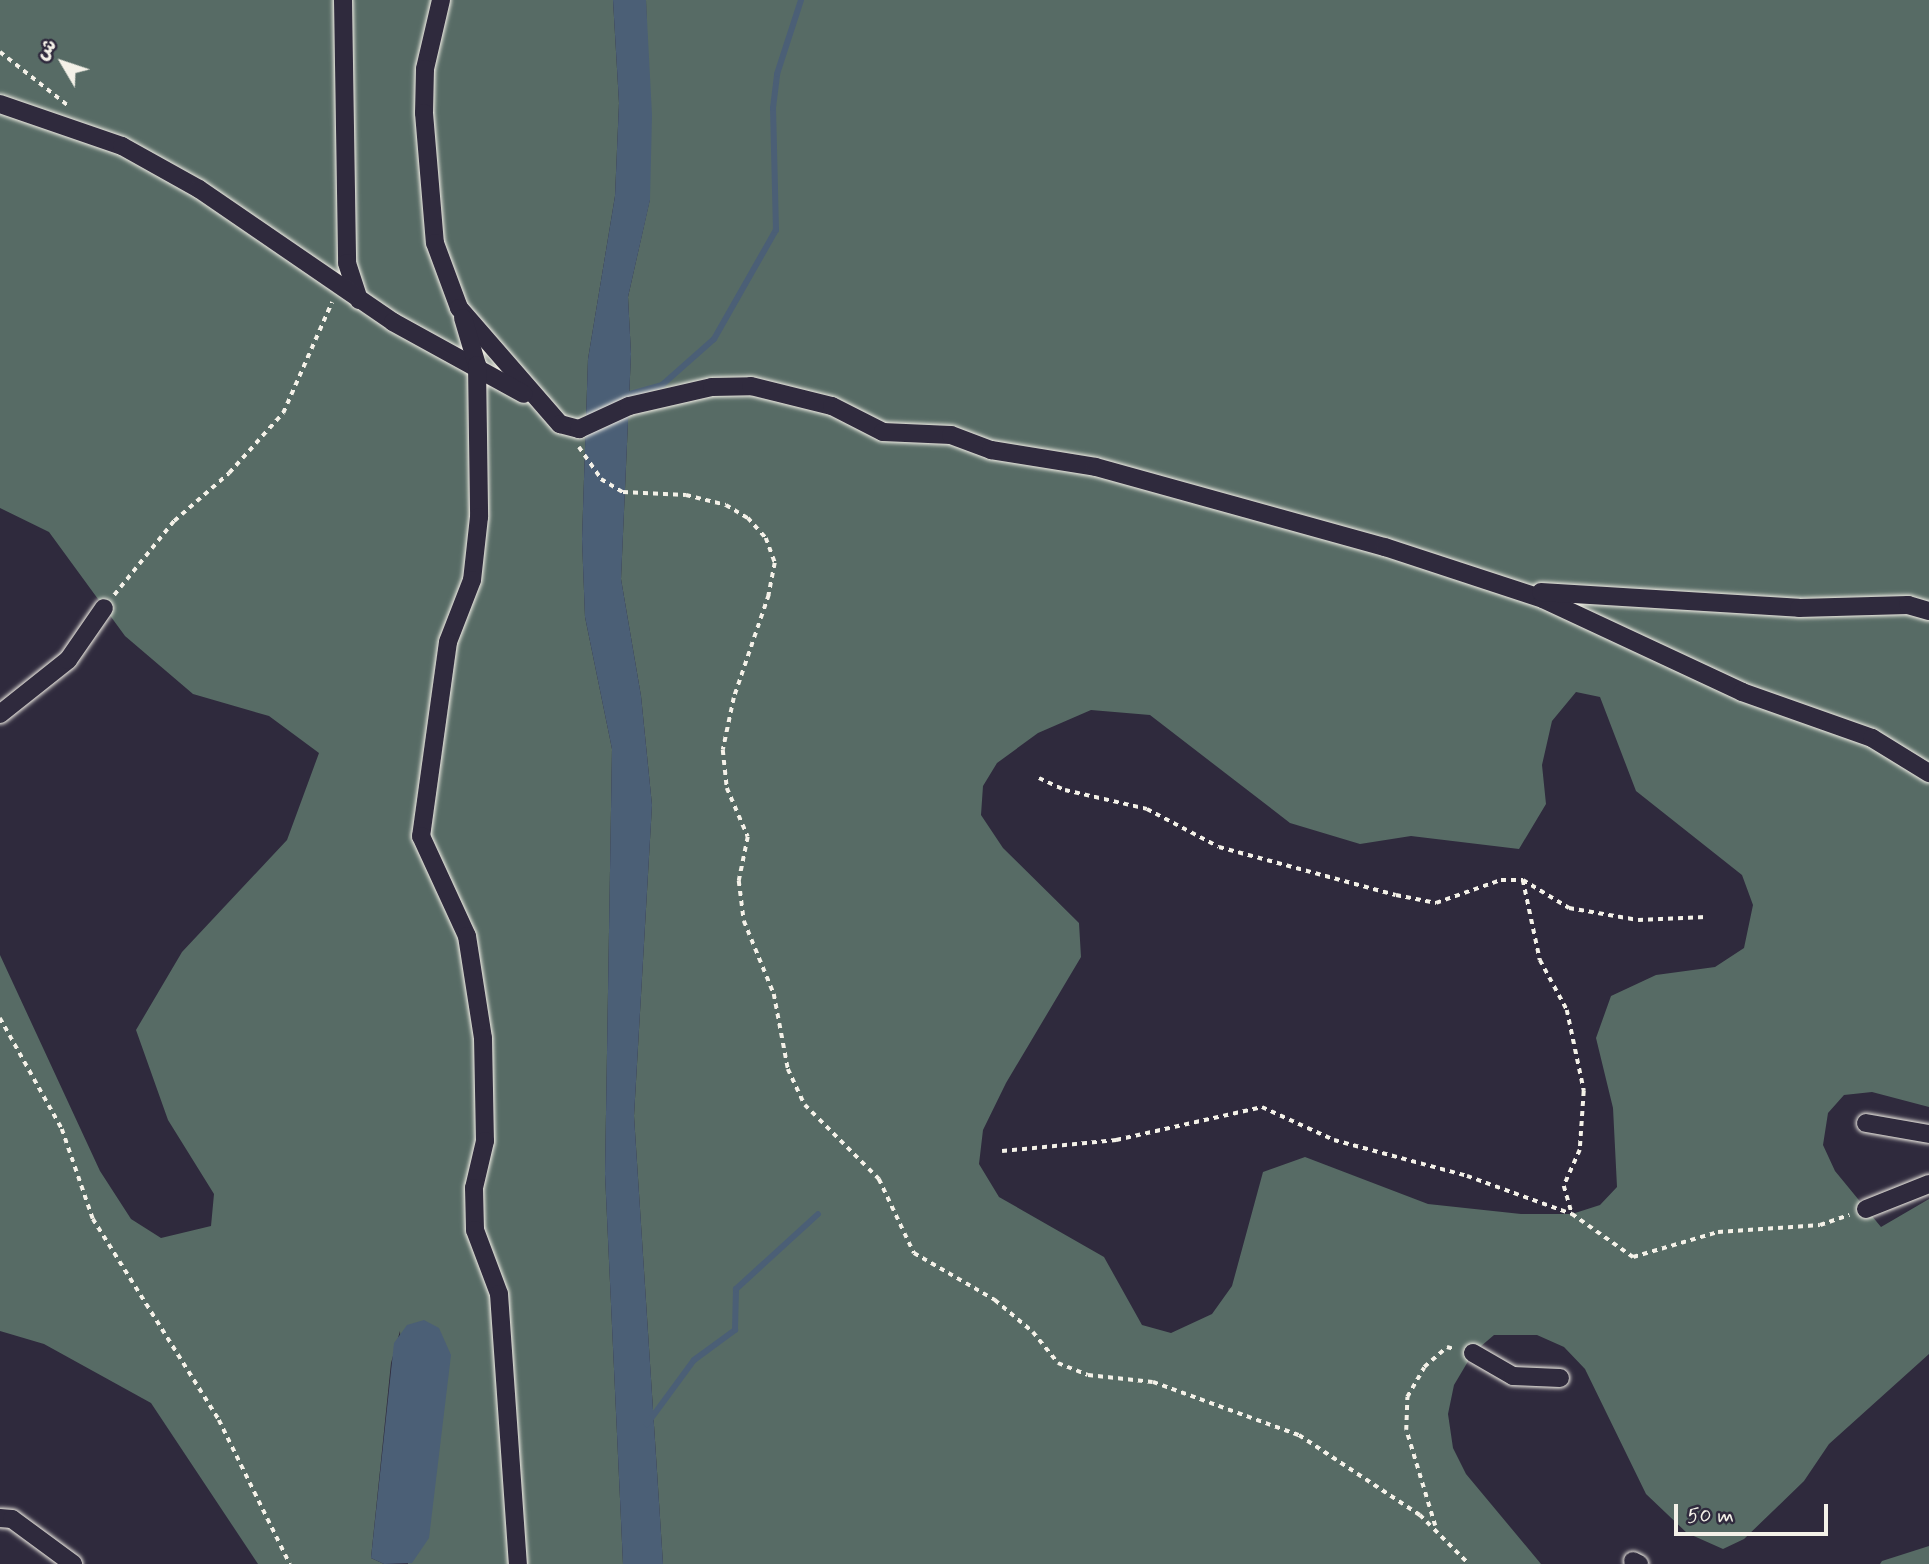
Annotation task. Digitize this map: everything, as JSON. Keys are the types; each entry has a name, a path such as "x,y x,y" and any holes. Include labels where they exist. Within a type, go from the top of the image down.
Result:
{"street":[{"path":"343,0 347,263 359,300"},
{"path":"441,0 425,69 424,113 435,243 477,365 480,418 472,580 448,642 421,836 467,936 483,1038 485,1140 474,1188 475,1230 499,1294 518,1564"},
{"path":"0,104 122,146 199,189 359,300 533,398"},
{"path":"459,308 533,398 560,424 579,429 629,406 712,387 751,386 832,406 883,432 951,435 992,450 1096,467 1372,543 1520,590 1742,692 1872,738 1929,773"},
{"path":"1520,590 1799,608 1908,605 1929,611"},
{"path":"0,714 68,660 104,608"},
{"path":"1867,1124 1929,1134"},
{"path":"1866,1209 1929,1184"},
{"path":"1473,1353 1513,1376 1560,1378"},
{"path":"0,1518 12,1519 73,1564"}],"path":[{"path":"0,52 80,114"},
{"path":"104,608 174,521 229,473 282,413 316,347 338,287"},
{"path":"579,429 579,450 601,479 623,492 687,495 726,505 766,538 775,563 769,595 734,698 723,750 727,789 748,837 739,881 744,921 774,994 788,1069 805,1105 879,1179 914,1253 995,1300 1033,1332 1058,1363 1088,1374 1153,1382 1299,1435 1435,1529 1469,1564"},
{"path":"1039,778 1065,790 1147,809 1219,847 1396,895 1436,903 1501,880 1523,880 1569,908 1638,920 1706,916"},
{"path":"1523,880 1540,960 1567,1010 1584,1091 1580,1150 1564,1185 1572,1214"},
{"path":"0,1018 62,1129 93,1219 219,1420 290,1564"},
{"path":"1002,1151 1116,1140 1262,1107 1335,1140 1467,1176 1572,1214 1633,1257 1718,1232 1820,1226 1866,1209"},
{"path":"1435,1529 1406,1430 1408,1397 1424,1367 1447,1347 1473,1353"}],"green space":[{"path":"0,0 613,0 619,103 615,196 588,359 582,539 585,617 612,749 605,1174 623,1564 408,1564 400,1331 391,1363 371,1558 384,1564 258,1564 151,1403 44,1344 0,1331 0,955 100,1171 131,1219 161,1238 211,1226 214,1194 168,1120 136,1030 182,952 287,840 319,753 269,716 193,694 125,636 49,532 0,508"},
{"path":"646,0 1929,0 1929,1107 1872,1092 1844,1095 1828,1113 1823,1145 1835,1171 1881,1227 1929,1199 1929,1354 1829,1444 1804,1481 1744,1539 1723,1549 1687,1533 1646,1494 1585,1369 1564,1347 1537,1335 1494,1335 1473,1353 1454,1385 1448,1414 1453,1448 1466,1474 1541,1564 663,1564 634,1116 652,805 641,696 621,579 631,354 628,297 650,199","holes":["1576,692 1600,697 1636,791 1742,875 1753,905 1744,948 1715,967 1656,975 1611,996 1596,1038 1613,1108 1617,1187 1600,1205 1572,1214 1521,1214 1428,1204 1305,1157 1263,1172 1232,1286 1212,1314 1171,1333 1142,1325 1104,1257 999,1197 979,1164 983,1130 1006,1083 1081,957 1079,923 1003,848 981,815 983,786 997,763 1038,733 1091,710 1150,715 1290,823 1360,844 1411,836 1519,849 1546,804 1542,765 1552,721"]},
{"path":"1929,1546 1929,1564 1880,1564 1882,1561"}],"water":[{"path":"613,0 646,0 652,115 650,200 628,297 631,354 621,579 641,696 652,805 634,1116 663,1564 623,1564 605,1174 612,749 585,617 582,539 588,359 615,196 619,103"},
{"path":"424,1320 439,1328 451,1355 429,1538 412,1563 384,1564 371,1558 394,1343 407,1325"}],"waterway":[{"path":"623,396 662,385 714,339 776,230 773,108 777,74 801,0"},
{"path":"647,1424 694,1360 735,1330 736,1289 818,1214"}]}
